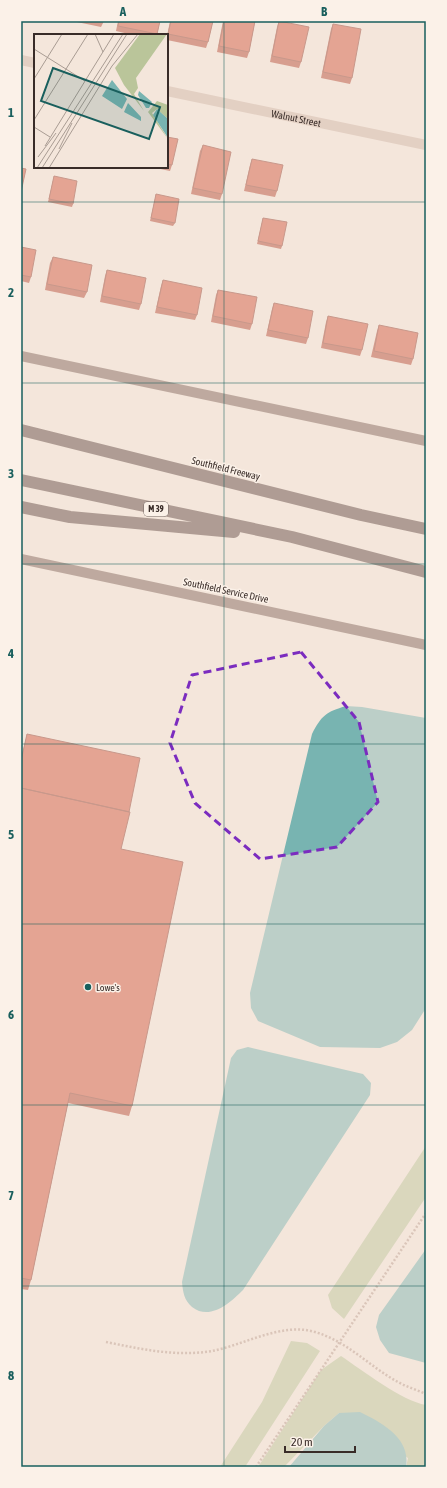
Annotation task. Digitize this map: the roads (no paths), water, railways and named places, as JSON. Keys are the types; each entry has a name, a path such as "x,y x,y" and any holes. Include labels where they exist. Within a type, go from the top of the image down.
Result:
{"highway":[{"name":"Southfield Freeway","path":"21,430 361,515 426,529"},
{"name":"M 39","path":"21,480 292,537 426,572"},
{"path":"21,507 70,517 292,537"}],"main road":[{"path":"21,356 426,441"},
{"name":"Southfield Service Drive","path":"21,559 426,645"}],"street":[{"path":"21,60 34,63"},
{"name":"Walnut Street","path":"168,91 426,146"}],"water":[{"path":"346,706 362,707 426,718 426,1008 412,1030 397,1042 380,1048 320,1047 258,1021 251,1008 250,993 312,734 325,715"},
{"path":"248,1047 363,1074 371,1083 370,1095 243,1290 226,1305 219,1309 206,1312 199,1311 187,1302 184,1296 182,1282 231,1058 237,1050"},
{"path":"426,1249 426,1363 389,1353 380,1340 376,1327 379,1315"},
{"path":"360,1412 386,1427 399,1440 404,1448 406,1467 289,1467 324,1426 339,1413"}],"place":[{"name":"Lowe's","path":"88,987"}]}
